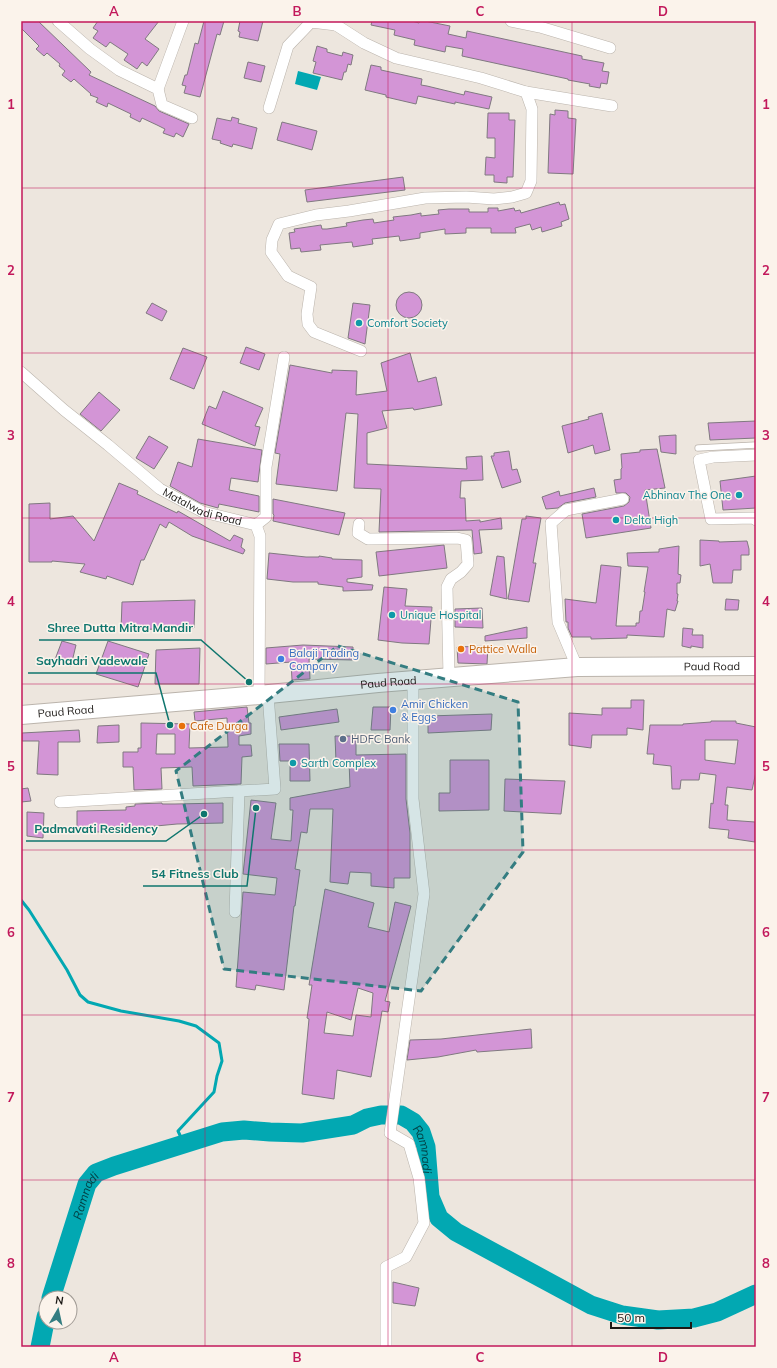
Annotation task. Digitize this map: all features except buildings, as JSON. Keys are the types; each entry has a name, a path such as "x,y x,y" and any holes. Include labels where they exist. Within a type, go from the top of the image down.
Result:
{"main road":[{"name":"Paud Road","path":"21,715 577,667 756,666"}],"street":[{"path":"58,21 90,50 119,70 158,89"},
{"path":"183,21 158,89 162,105 192,118"},
{"path":"511,21 540,27 610,48"},
{"path":"269,108 288,46 311,22 335,23 364,43 396,58 481,78 526,92 612,106"},
{"path":"362,351 314,332 308,324 307,314 311,287 288,276 271,252 272,240 279,224 316,215 425,198 466,197 494,199 512,197 526,193 531,181 532,109 526,92"},
{"path":"256,525 266,517 266,466 284,357"},
{"name":"Matalwadi Road","path":"21,372 64,410 160,489 203,512 256,525 260,536 264,695 275,789 239,791"},
{"path":"756,455 713,457 699,460 711,520 753,518 756,520"},
{"path":"577,667 558,622 551,523 566,510 623,499"},
{"path":"359,524 358,533 368,539 457,538 466,540 468,564 461,572 451,579 447,587 449,677"},
{"path":"386,1347 386,1266 406,1257 424,1224 419,1178 409,1144 390,1133 424,894 413,799 413,680"},
{"path":"60,802 239,791 235,912"}],"lane":[{"path":"698,448 756,445"}],"highlighted area":[{"path":"338,646 518,702 523,852 421,991 224,969 176,771"}],"water":[{"path":"298,71 321,77 317,90 295,84"}],"waterway":[{"path":"21,900 67,970 80,995 88,1002 121,1011 179,1021 196,1026 219,1043 222,1061 214,1092 178,1131 184,1144"},
{"name":"Ramnadi","path":"54,1290 87,1184 96,1173 222,1132 244,1130 302,1133 353,1125 367,1118 381,1115 401,1115 413,1122 421,1132 426,1147 430,1197 439,1218 456,1232 591,1305 622,1315 658,1320 694,1318 717,1312 756,1294"},
{"name":"Ramnadi","path":"40,1347 43,1330"}],"place":[{"name":"Comfort Society","path":"359,323"},
{"name":"Abhinav The One","path":"739,495"},
{"name":"Delta High","path":"616,520"},
{"name":"Unique Hospital","path":"392,615"},
{"name":"Pattice Walla","path":"461,649"},
{"name":"Balaji Trading Company","path":"281,659"},
{"name":"Shree Dutta Mitra Mandir","path":"249,682"},
{"name":"Amir Chicken & Eggs","path":"393,710"},
{"name":"Sayhadri Vadewale","path":"170,725"},
{"name":"Cafe Durga","path":"182,726"},
{"name":"HDFC Bank","path":"343,739"},
{"name":"Sarth Complex","path":"293,763"},
{"name":"54 Fitness Club","path":"256,808"},
{"name":"Padmavati Residency","path":"204,814"}]}
